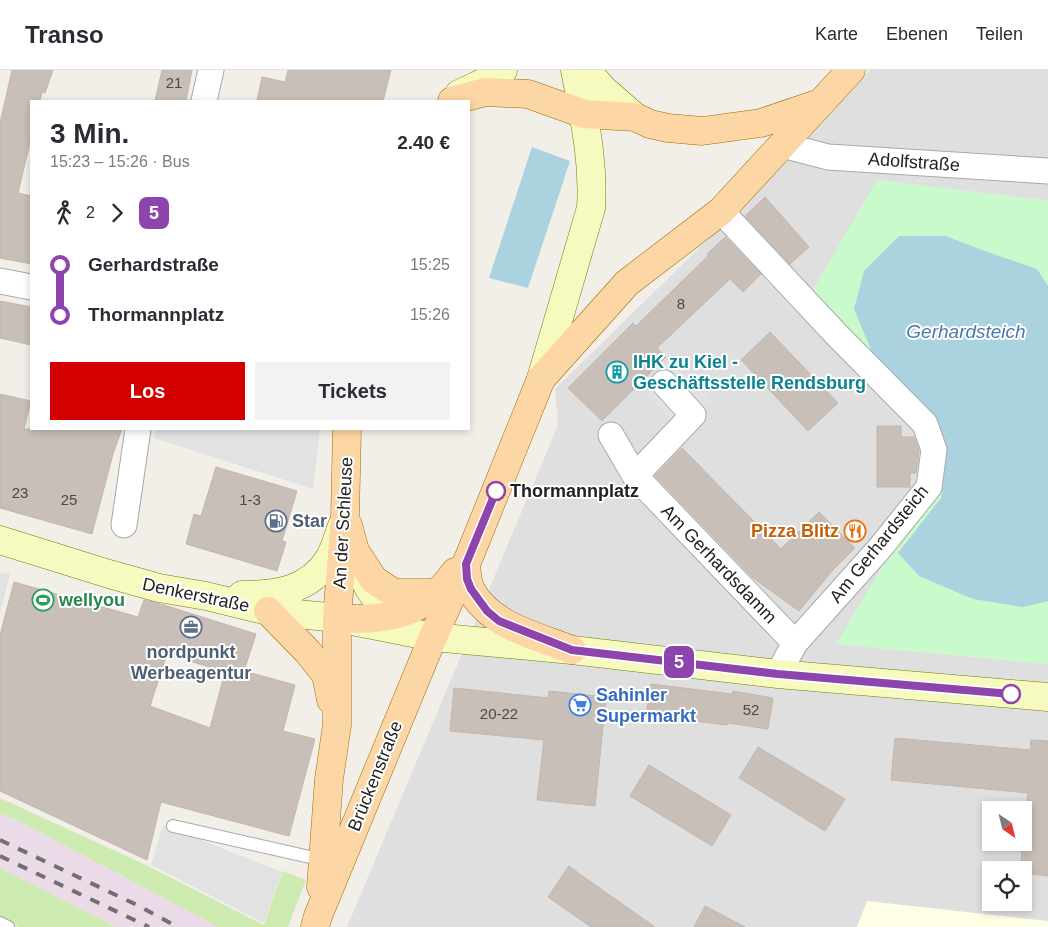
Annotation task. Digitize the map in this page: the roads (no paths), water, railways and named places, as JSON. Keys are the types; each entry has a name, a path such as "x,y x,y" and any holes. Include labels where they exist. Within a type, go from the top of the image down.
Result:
{"main road":[{"path":"446,100 495,77 503,70"},
{"path":"427,636 467,560 541,379 591,208 593,183 590,153 575,70"},
{"path":"586,70 604,90 635,117 650,124 668,128 702,131 761,123 823,102"},
{"path":"541,379 627,283 721,211 851,70"},
{"path":"456,100 485,92 528,94 584,114 635,117"},
{"name":"An der Schleuse","path":"338,618 345,517 347,430"},
{"path":"345,517 360,568 378,603 409,630 427,636"},
{"path":"206,596 264,595 283,592 300,585 320,570 329,558 345,517"},
{"name":"Denkerstraße","path":"0,540 159,588 206,596 268,611 338,618"},
{"path":"355,550 374,580 394,593 437,593"},
{"path":"338,618 363,620 392,616 416,607 437,593 467,560"},
{"path":"467,560 467,579 471,589 487,611 499,621 572,650"},
{"path":"268,611 308,652 326,675 338,725"},
{"path":"338,618 427,636 572,650 778,674 1048,697"},
{"name":"Brückenstraße","path":"317,921 330,779 338,725 338,618"},
{"name":"Brückenstraße","path":"317,921 427,636"}],"street":[{"path":"204,100 211,70"},
{"name":"Adolfstraße","path":"782,145 828,157 1048,171"},
{"name":"Am Gerhardsteich","path":"721,211 798,294 925,424 934,450 929,487 880,548 795,643 778,674"},
{"path":"0,282 30,288"},
{"path":"635,476 693,414 664,383"},
{"path":"124,525 138,430"},
{"name":"Am Gerhardsdamm","path":"611,435 635,476 795,643"}],"lane":[{"path":"173,826 323,860"},
{"path":"0,922 8,927"}],"water":[{"path":"532,147 570,161 528,288 489,278"},
{"name":"Gerhardsteich","path":"899,236 946,236 1037,269 1048,286 1048,601 1023,607 973,599 919,576 898,553 941,498 944,471 943,438 929,409 872,352 854,309 864,271"}],"railway":[{"path":"0,840 137,905 178,927"},
{"path":"0,856 149,927"}],"place":[{"name":"IHK zu Kiel - Geschäftsstelle Rendsburg","path":"617,372"},
{"name":"Thormannplatz","path":"496,491"},
{"name":"Star","path":"276,521"},
{"name":"Pizza Blitz","path":"855,531"},
{"name":"wellyou","path":"43,600"},
{"name":"nordpunkt Werbeagentur","path":"191,627"},
{"name":"Sahinler Supermarkt","path":"580,705"}]}
